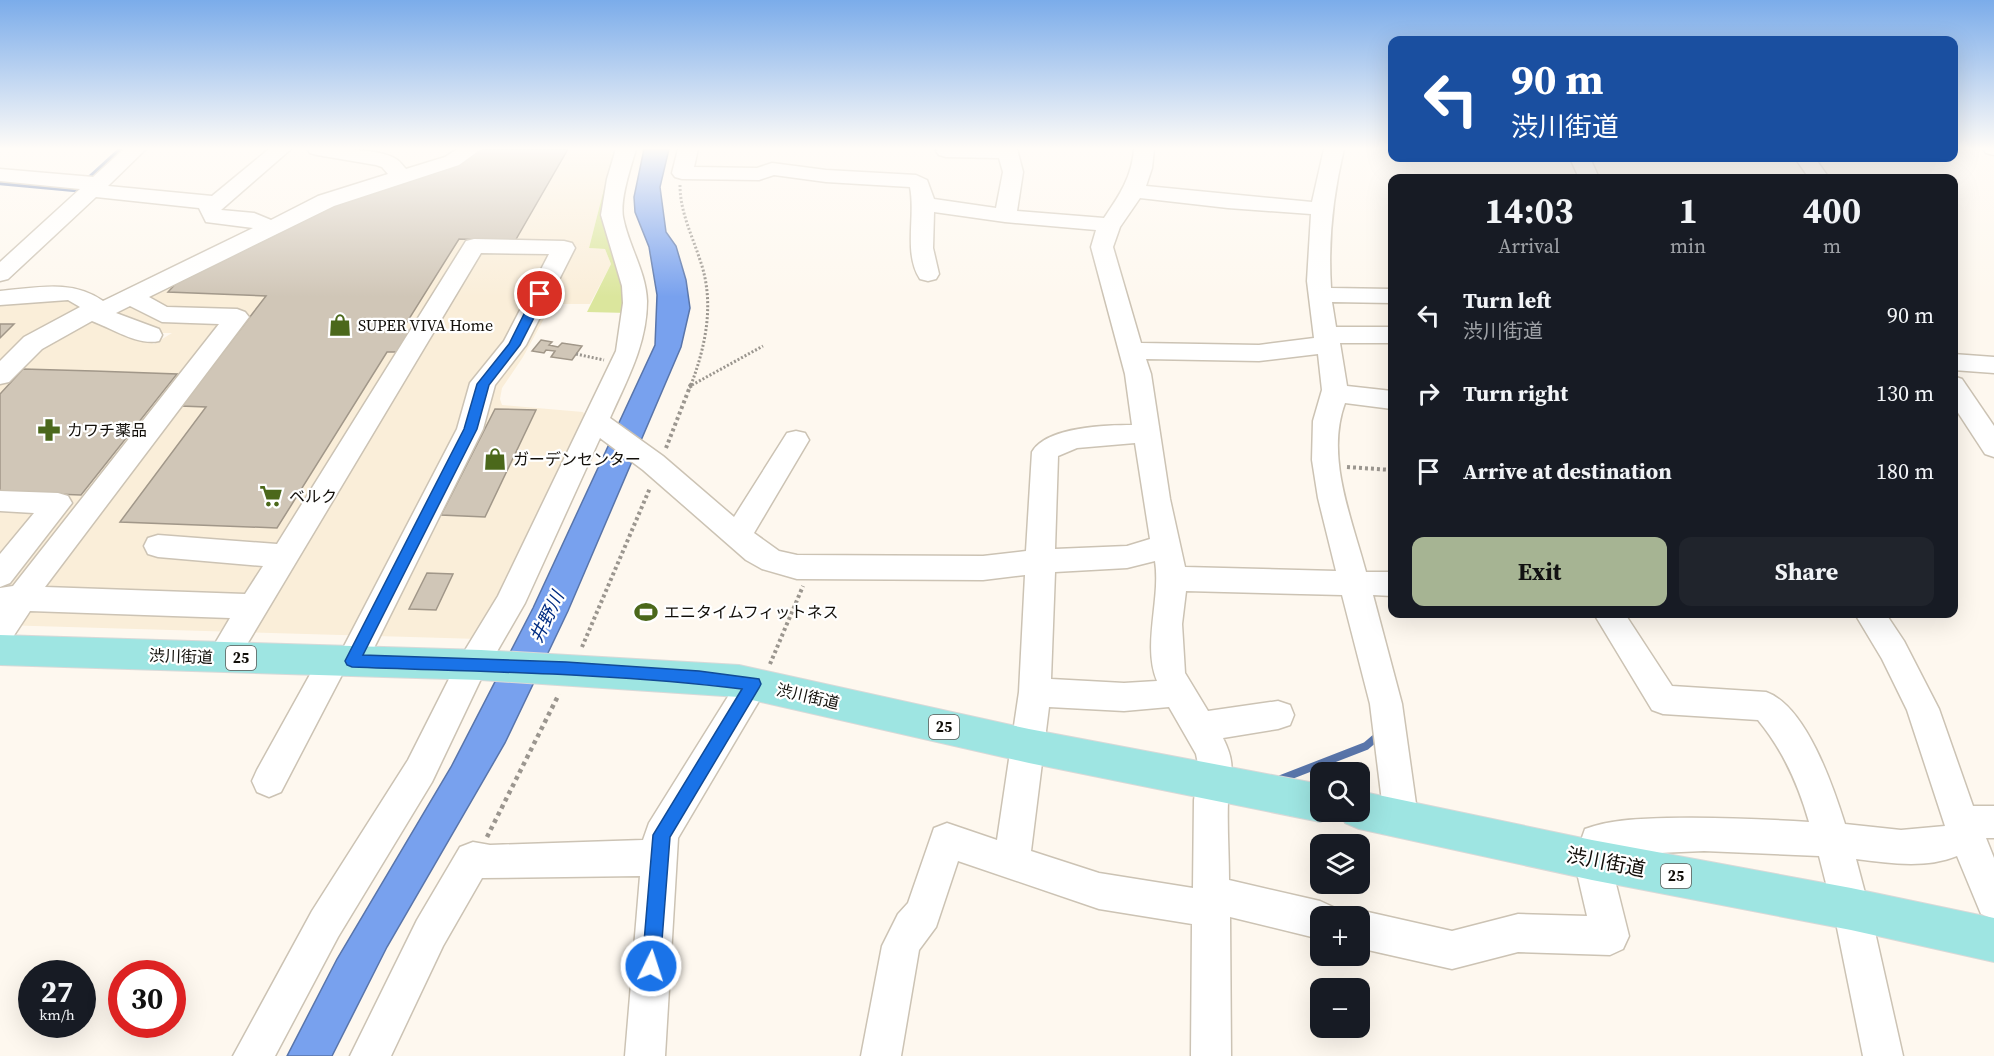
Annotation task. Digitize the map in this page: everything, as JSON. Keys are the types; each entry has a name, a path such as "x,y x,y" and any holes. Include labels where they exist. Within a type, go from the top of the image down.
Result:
{"main road":[{"name":"渋川街道","path":"0,650 477,665 567,672 760,678 1029,746 1310,801"},
{"name":"渋川街道","path":"1370,812 1592,860 1851,909 1994,940"}],"street":[{"path":"0,274 82,198"},
{"path":"180,198 216,203"},
{"path":"222,198 209,209 214,217 254,220 271,228"},
{"path":"0,376 33,343 335,198"},
{"path":"253,1056 325,924 420,771 510,603 628,351 635,303 631,273 612,215 614,198"},
{"path":"922,198 922,248 928,274"},
{"path":"938,198 1005,216 1109,225"},
{"path":"1005,216 1008,198"},
{"path":"1128,198 1109,225 1102,247 1138,374 1145,434 1167,546 1172,579 1167,624 1169,673 1177,692 1214,753 1216,769 1211,800 1211,1056"},
{"path":"1196,198 1324,209"},
{"path":"1325,198 1320,295 1335,393 1327,418 1324,439 1325,466 1386,704 1401,818"},
{"path":"223,657 474,246 564,248 514,345 483,384 470,429 398,570 269,780"},
{"path":"0,298 70,293 82,297 99,310 100,315 150,334"},
{"path":"1320,295 1388,296"},
{"path":"0,631 11,598 27,588 237,317 162,315 132,297"},
{"path":"1132,351 1186,350 1259,353 1326,340 1388,335"},
{"path":"1958,362 1994,364"},
{"path":"1335,393 1388,400"},
{"path":"1958,393 1994,447"},
{"path":"596,421 656,467 736,536 772,561 797,567 983,568 1042,561 1126,557 1167,546"},
{"path":"1012,863 1035,692 1045,452 1057,444 1073,440 1145,434"},
{"path":"736,536 796,440"},
{"path":"0,501 58,503 0,575"},
{"path":"158,546 285,556"},
{"path":"1172,579 1388,584"},
{"path":"11,598 254,607"},
{"path":"1612,618 1663,700 1766,706 1777,714 1790,734 1808,772 1832,840 1851,909 1883,1056"},
{"path":"1873,618 1893,650 1923,709 1974,826 1994,901"},
{"path":"645,1056 658,854 662,835 760,678"},
{"path":"1035,692 1122,697 1157,696 1177,692"},
{"path":"1200,727 1278,715"},
{"path":"1370,931 1452,950 1518,933 1610,936 1592,860 1598,841 1612,836 1686,834 1832,840 1922,847 1957,841 1974,826"},
{"path":"881,1056 901,946 910,927 923,914 946,840 1099,891 1210,902 1310,918"},
{"path":"370,1056 430,933 473,859 490,862 626,859 658,854"}],"path":[{"path":"473,859 507,800 567,672 656,467 700,357 709,303 704,269 679,198"},
{"path":"689,387 763,346"},
{"path":"1325,466 1388,470"},
{"path":"760,678 805,581"}],"shaded area":[{"path":"367,198 602,198 589,248 605,249 611,264 590,304 552,304 523,357 502,388 500,399 502,405 583,412 586,417 480,639 0,625 0,302 72,299 154,344 172,333 158,333 108,314 170,281"}],"green space":[{"path":"602,198 615,198 628,313 587,312 611,264 605,249 589,248"}],"water":[{"name":"井野川","path":"634,198 662,198 666,232 676,246 686,280 690,308 681,347 568,611 505,743 387,947 332,1056 287,1056 337,959 451,767 533,608 655,345 657,295 649,247 635,212"}],"building":[{"path":"540,198 515,241 459,239 402,330 413,331 400,352 387,352 277,528 120,522 206,407 181,406 266,296 168,292 182,277 342,199"},
{"path":"0,324 14,324 0,338"},
{"path":"541,340 552,342 549,345 558,347 562,343 582,346 572,360 551,357 555,351 546,350 544,353 532,351"},
{"path":"23,369 177,374 81,495 0,492 0,394"},
{"path":"495,409 536,410 485,517 441,515"},
{"path":"427,573 453,574 436,610 409,609"}],"waterway":[{"path":"1281,779 1366,746 1380,734"}],"place":[{"name":"SUPER VIVA Home","path":"340,325"},
{"name":"カワチ薬品","path":"49,430"},
{"name":"ガーデンセンター","path":"495,459"},
{"name":"ベルク","path":"271,496"},
{"name":"エニタイムフィットネス","path":"646,612"}],"route":[{"path":"540,294 514,345 483,384 470,429 352,661 566,669 699,677 753,684 662,835 658,854 651,966"}]}
